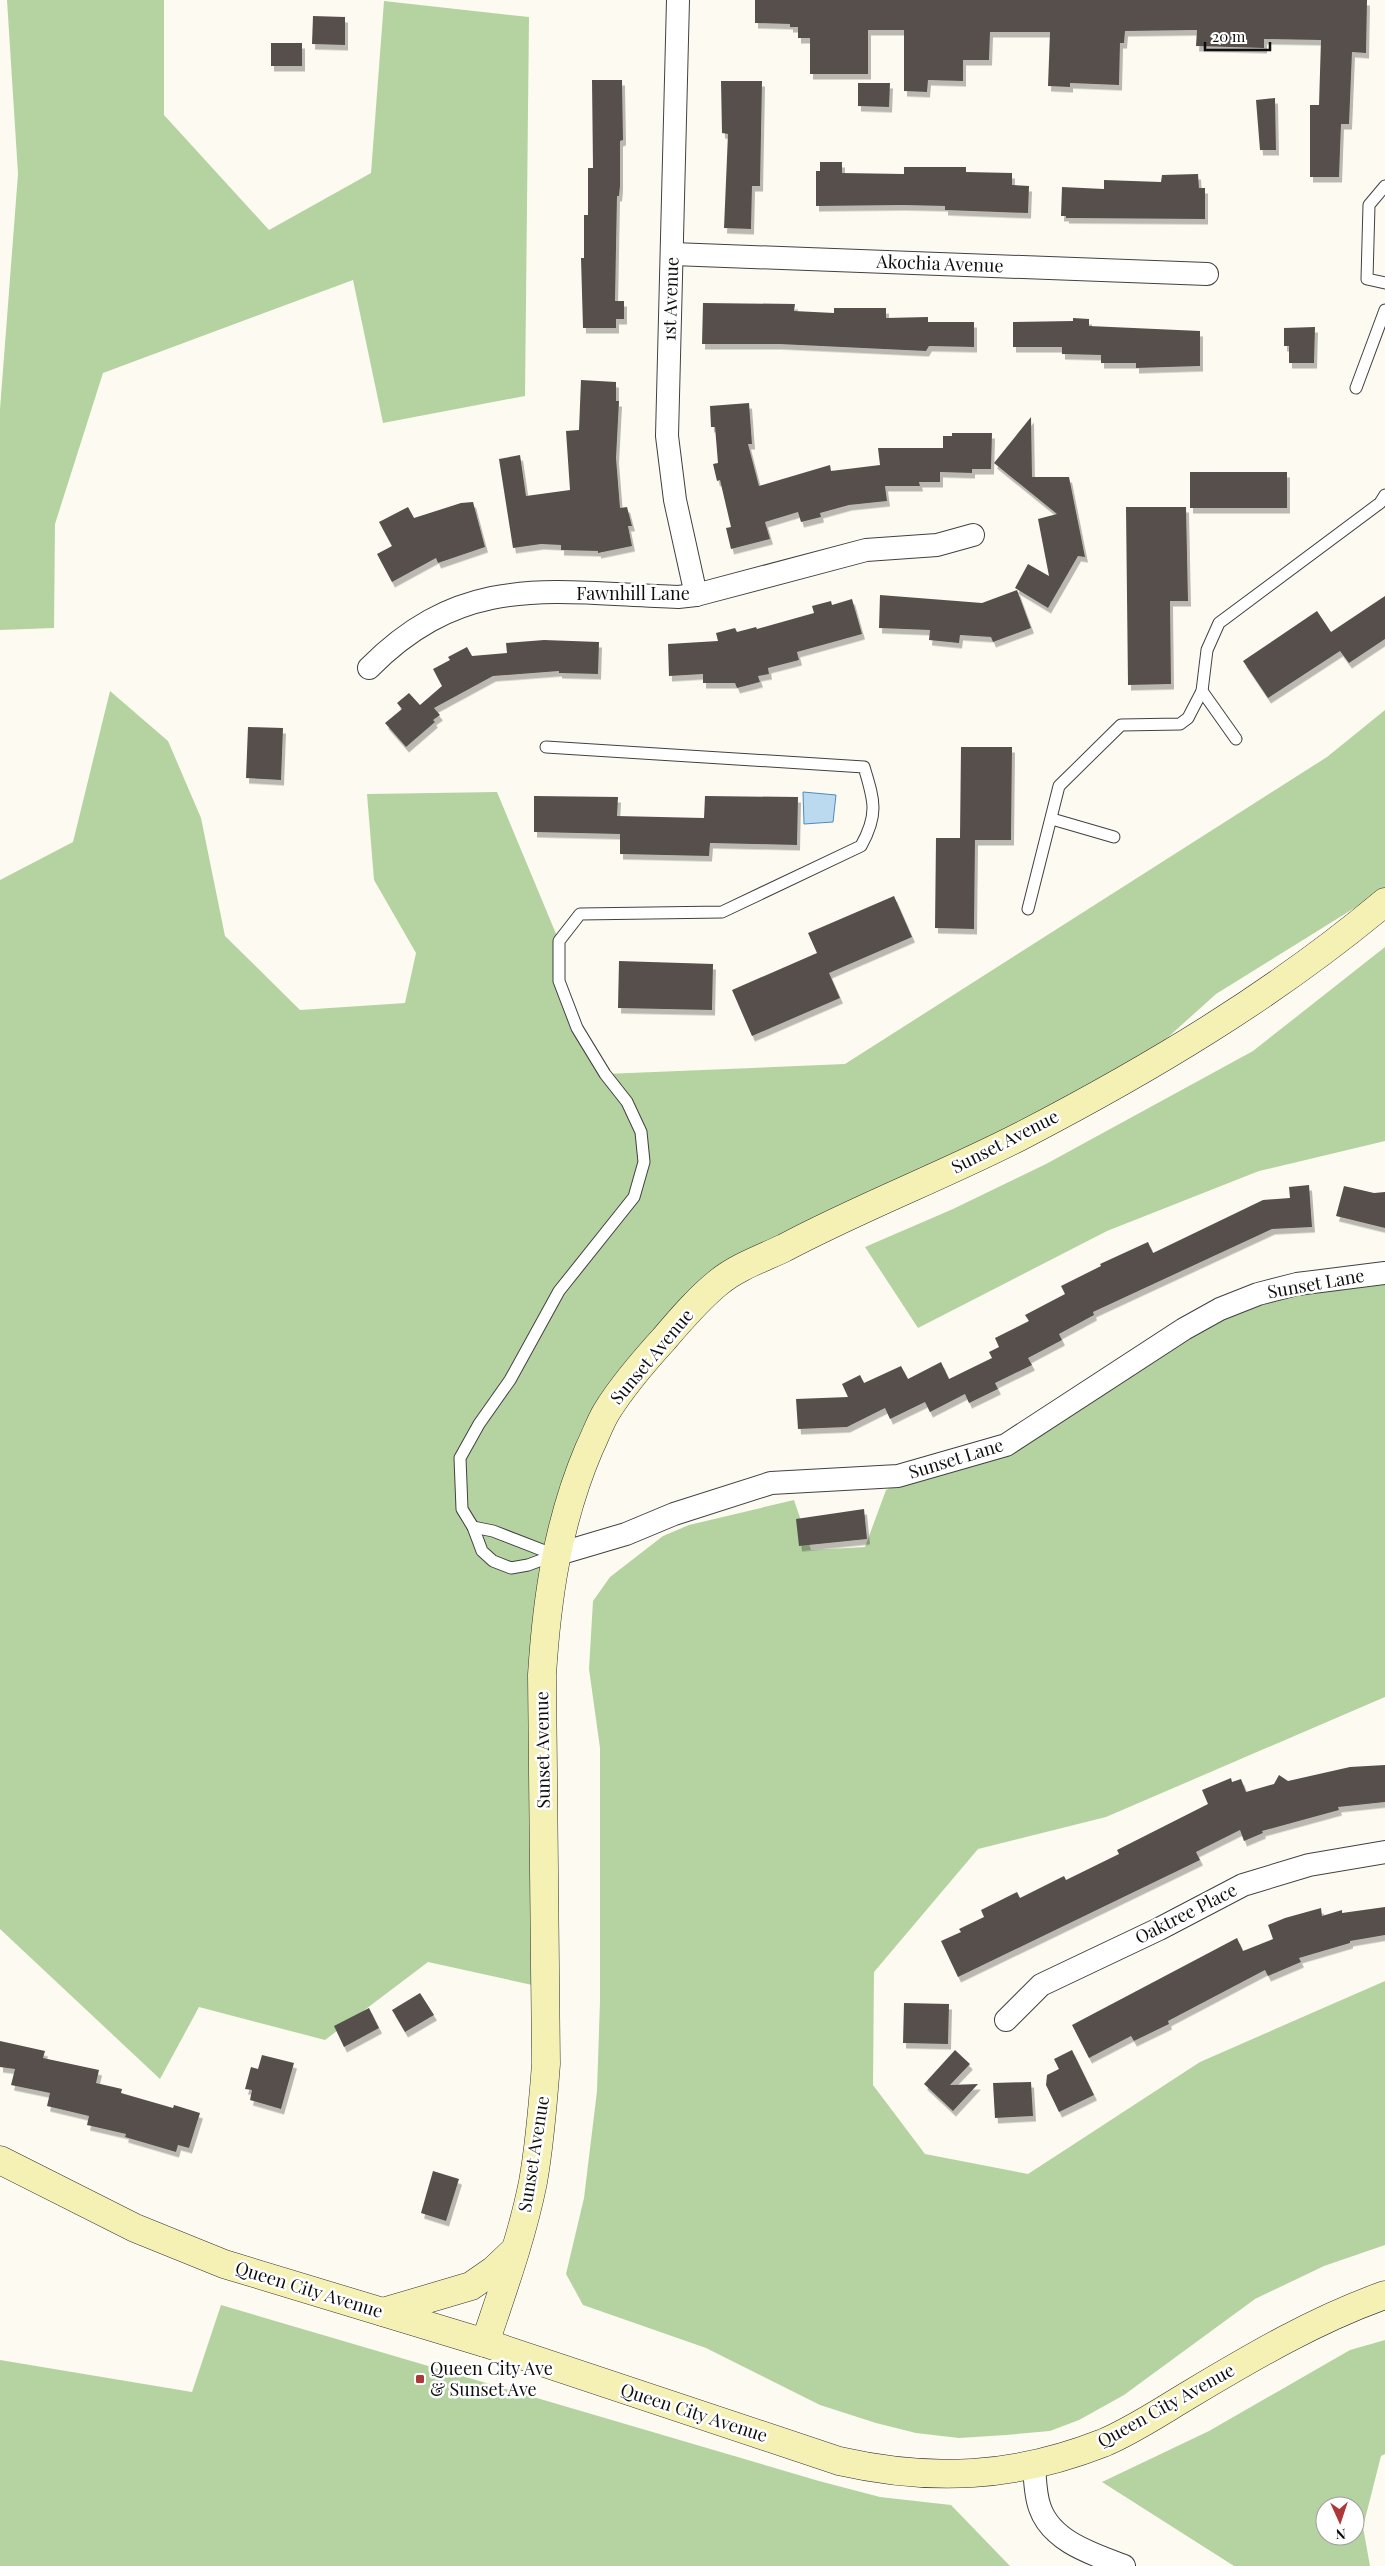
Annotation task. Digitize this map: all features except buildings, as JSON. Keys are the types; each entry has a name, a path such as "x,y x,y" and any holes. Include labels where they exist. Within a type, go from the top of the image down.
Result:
{"street":[{"name":"1st Avenue","path":"678,0 668,436 675,500 696,595"},
{"name":"Akochia Avenue","path":"673,254 1207,274"},
{"name":"Fawnhill Lane","path":"368,668 390,646 415,628 442,613 479,600 533,592 678,597 696,595 866,550 937,545 973,535"},
{"name":"Sunset Avenue","path":"485,2343 516,2249 532,2182 542,2123 546,2064 542,1675 546,1614 555,1555 574,1485 606,1412 648,1356 683,1316 720,1280 840,1218 922,1183 1020,1136 1124,1079 1217,1026 1334,945 1385,902"},
{"name":"Sunset Lane","path":"555,1555 626,1534 674,1514 771,1483 898,1476 1006,1445 1184,1329 1220,1309 1258,1294 1297,1284 1385,1273"},
{"name":"Oaktree Place","path":"1006,2020 1041,1985 1159,1929 1244,1885 1308,1864 1385,1852"},
{"name":"Queen City Avenue","path":"0,2160 135,2228 224,2264 485,2343 839,2461 878,2470 928,2475 968,2475 1034,2465 1122,2434 1269,2348 1324,2320 1385,2295"},
{"path":"383,2312 471,2286 494,2270 516,2249"},
{"path":"1034,2465 1040,2508 1056,2534 1089,2552 1124,2566"}],"lane":[{"path":"1385,186 1369,205 1367,279 1385,283"},
{"path":"1356,388 1385,310"},
{"path":"1028,909 1059,786 1121,725 1180,724 1188,718 1202,691 1207,650 1219,623 1380,503 1385,496"},
{"path":"1202,691 1236,739"},
{"path":"546,747 864,766 874,797 872,826 861,846 722,912 580,914 559,941 559,981 577,1028 605,1074 627,1102 641,1132 644,1162 634,1198 559,1291 510,1380 479,1424 460,1458 462,1509 474,1527 482,1551 493,1562 511,1568 528,1565 555,1555"},
{"path":"1052,819 1114,837"},
{"path":"474,1527 493,1531 555,1555"}],"green space":[{"path":"7,0 164,0 164,115 269,230 371,173 384,1 529,17 525,396 383,423 353,280 103,373 55,524 54,628 0,630 0,409 18,174"},
{"path":"110,691 168,741 201,818 225,936 300,1010 405,1003 416,953 374,880 367,794 497,792 559,941 559,981 605,1074 845,1064 1327,757 1385,710 1385,889 1216,994 1116,1084 720,1280 643,1363 555,1555 546,1988 428,1962 325,2040 199,2007 160,2079 0,1929 0,880 73,842"},
{"path":"1385,947 1385,1141 1259,1171 1107,1231 918,1328 865,1247 953,1209 1046,1164 1253,1051"},
{"path":"1385,1273 1385,1697 1106,1817 978,1849 874,1972 873,2085 925,2154 1028,2174 1200,2062 1385,1981 1385,2245 1324,2266 1255,2299 1124,2395 1079,2420 1050,2431 1006,2435 959,2438 916,2433 876,2423 820,2405 706,2348 583,2305 566,2274 584,2198 597,2091 600,2001 600,1748 589,1669 593,1601 610,1577 663,1536 689,1525 794,1500 811,1550 865,1547 886,1490 938,1466 1006,1445 1220,1309"},
{"path":"221,2305 819,2481 880,2497 951,2505 1010,2566 0,2566 0,2360 192,2392"},
{"path":"1385,2340 1385,2454 1381,2456 1365,2519 1365,2496 1315,2496 1315,2546 1365,2546 1365,2538 1370,2566 1234,2566 1102,2482 1209,2431 1350,2350"}],"water":[{"path":"803,792 836,795 833,822 804,824"}],"place":[{"name":"Queen City Ave & Sunset Ave","path":"420,2379"}]}
